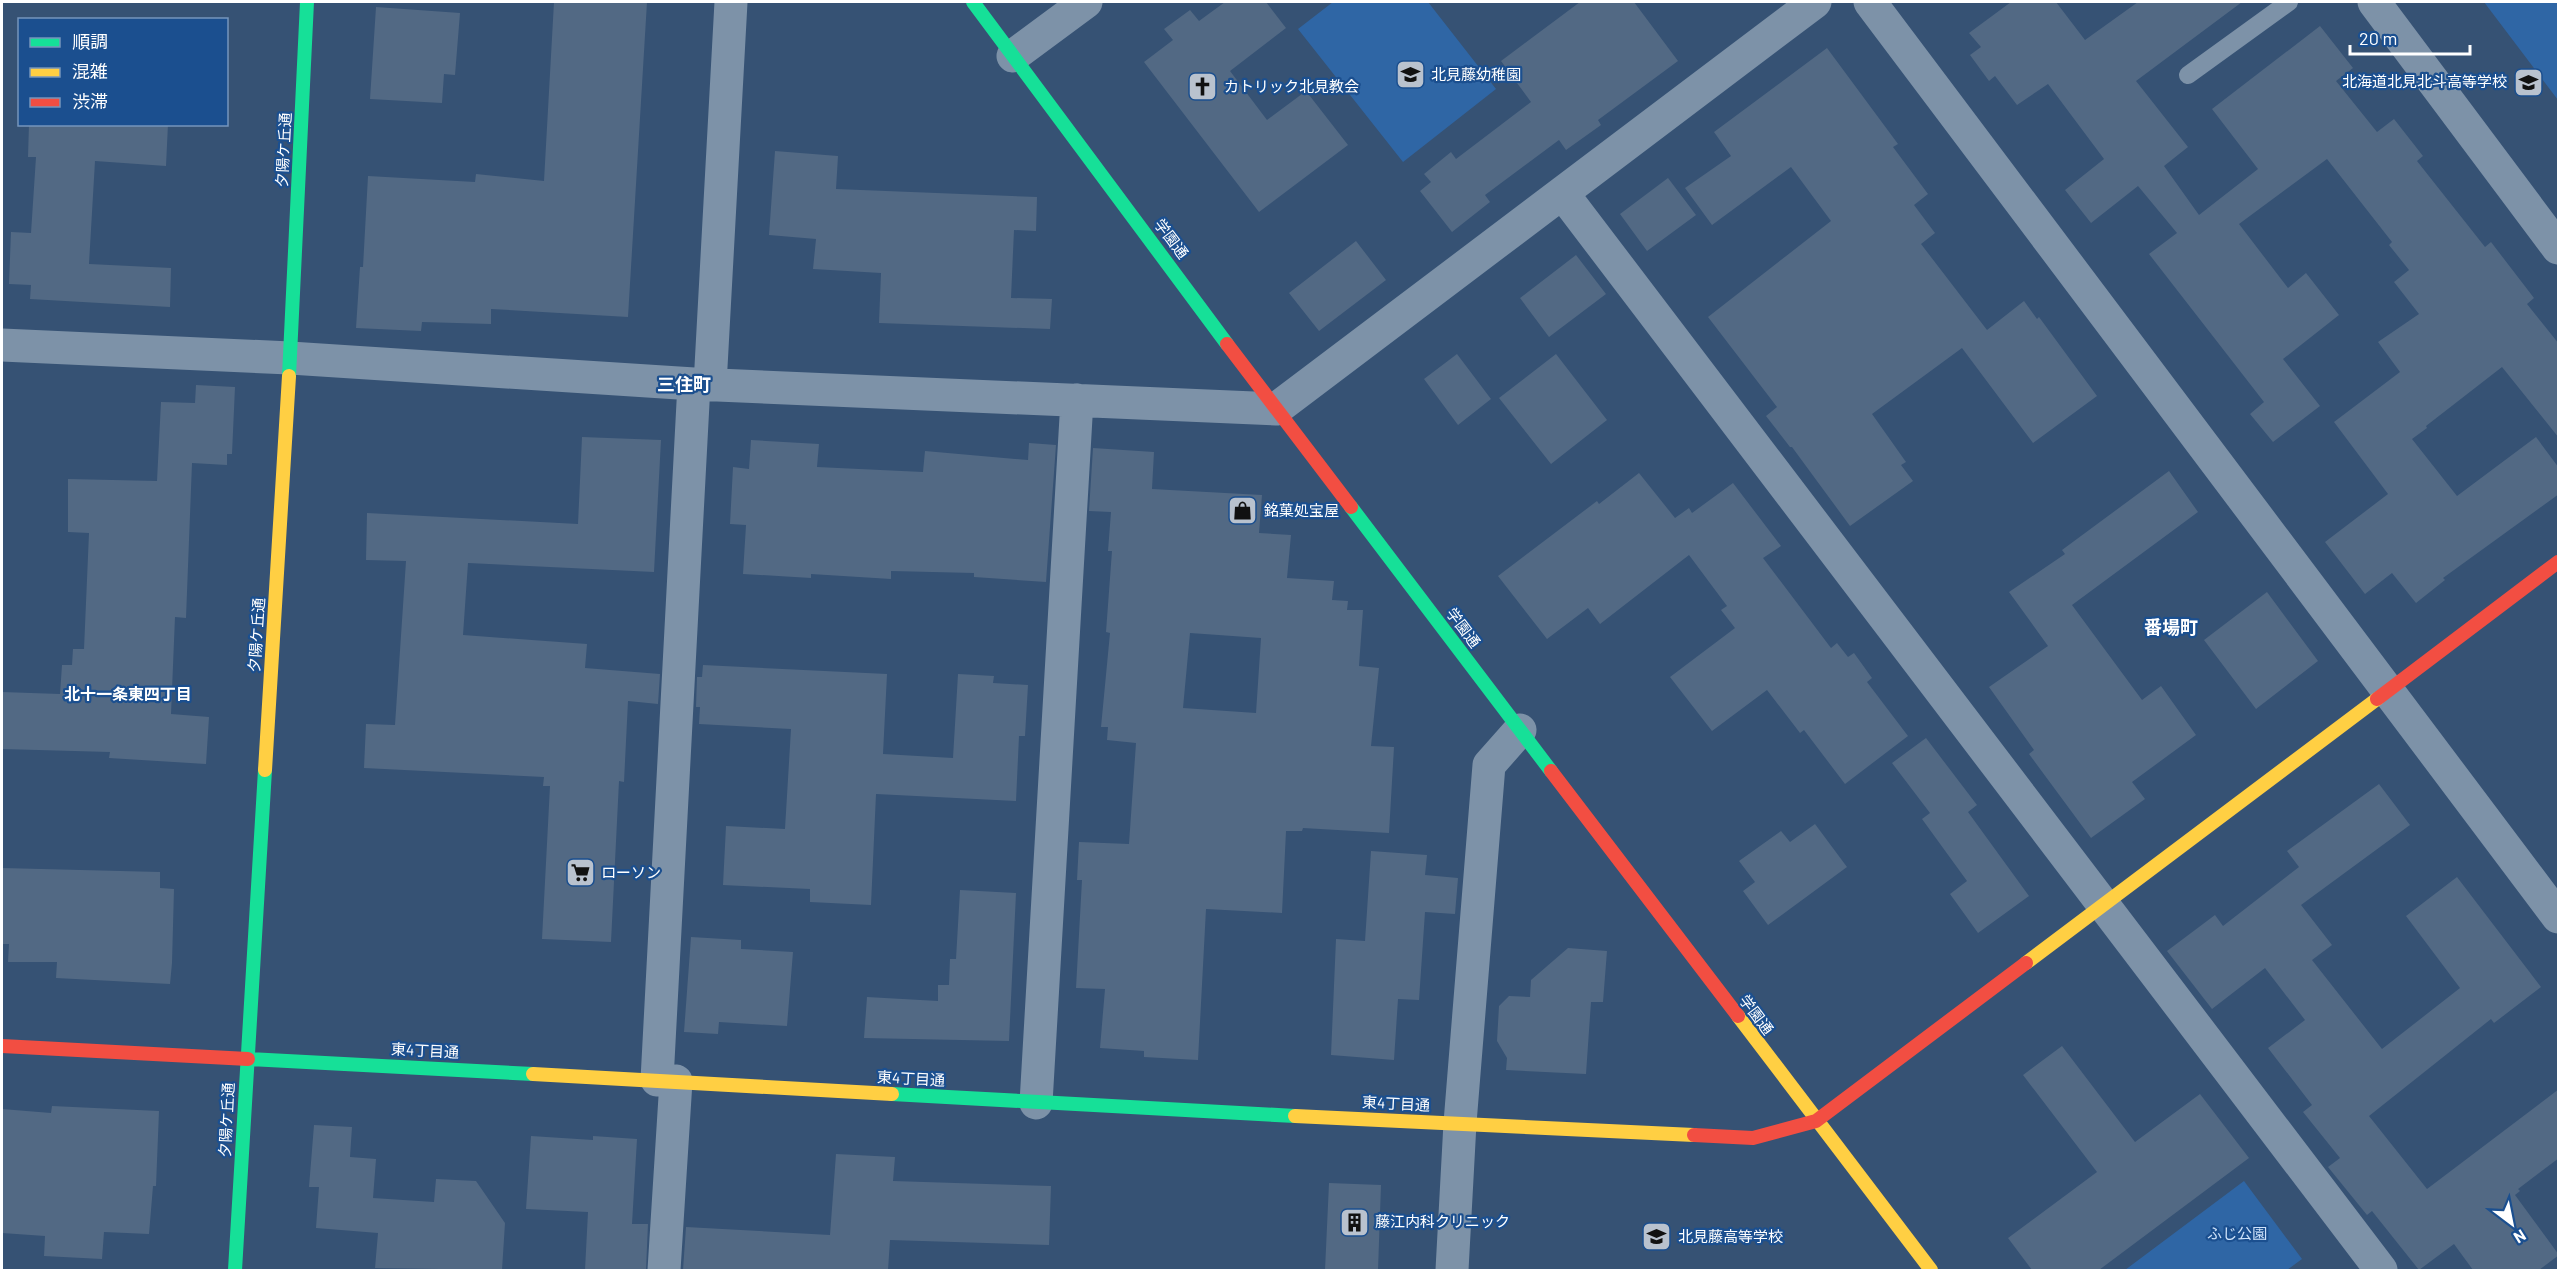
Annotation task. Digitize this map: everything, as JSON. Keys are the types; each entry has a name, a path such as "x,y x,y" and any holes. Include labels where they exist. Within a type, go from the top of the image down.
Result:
{"street":[{"name":"夕陽ケ丘通","path":"235,1270 290,358 307,2"},
{"path":"664,1270 667,1081 702,384 731,2"},
{"name":"学園通","path":"973,2 1276,408 1931,1270"},
{"path":"1014,56 1086,2"},
{"path":"2,345 290,358 702,384 1276,408 1815,2"},
{"path":"1869,2 2559,917"},
{"path":"2374,2 2559,248"},
{"path":"1563,194 2102,906 2381,1270"},
{"path":"1036,1103 1077,400"},
{"path":"1816,1121 2559,562"},
{"path":"1452,1270 1460,1123 1489,765 1520,730"},
{"name":"東4丁目通","path":"2,1046 1036,1103 1754,1138 1816,1121"}],"lane":[{"path":"2188,75 2289,2"}],"green space":[{"name":"北見藤幼稚園","path":"1333,2 1428,2 1496,89 1403,162 1298,29"},
{"path":"2484,2 2558,2 2558,100"},
{"name":"ふじ公園","path":"2244,1181 2302,1259 2287,1270 2125,1270"}],"building":[{"path":"554,2 647,2 628,317 491,309 491,324 422,322 421,331 356,328 360,267 363,267 368,176 475,182 476,174 544,181"},
{"path":"1225,2 1266,2 1286,28 1230,71 1267,120 1306,91 1348,145 1259,212 1144,62 1173,40 1164,29 1190,10 1199,21"},
{"path":"1580,2 1634,2 1678,61 1598,120 1601,125 1566,150 1559,140 1485,195 1490,202 1452,232 1420,191 1431,182 1424,174 1451,152 1456,159 1531,102 1501,61"},
{"path":"2011,2 2056,2 2085,40 2138,2 2242,2 2136,81 2188,147 2164,166 2199,215 2258,169 2212,109 2320,26 2353,68 2336,81 2377,132 2394,119 2423,156 2417,161 2485,247 2491,242 2534,298 2527,304 2559,344 2559,438 2502,367 2412,439 2457,496 2536,437 2559,468 2559,494 2443,578 2445,580 2416,603 2392,573 2365,594 2325,542 2388,494 2334,422 2400,372 2378,342 2419,314 2394,282 2409,270 2389,245 2392,242 2327,159 2239,224 2288,288 2306,273 2339,315 2283,359 2320,406 2273,442 2250,414 2264,402 2149,254 2177,233 2138,186 2091,223 2065,190 2104,159 2048,84 2017,105 1995,76 1989,81 1970,55 1981,47 1969,33"},
{"path":"376,7 460,13 455,75 444,74 442,103 370,99"},
{"path":"1827,48 1898,144 1893,147 1928,194 1914,205 1935,233 1921,244 1987,330 2024,301 2037,319 2039,317 2097,396 2033,443 1962,348 1872,414 1906,462 1901,465 1913,481 1850,526 1792,447 1766,416 1777,407 1708,317 1831,221 1791,167 1712,225 1685,188 1731,156 1714,132"},
{"path":"29,126 168,126 166,166 95,161 89,264 171,268 170,307 30,299 31,285 9,284 11,232 31,233 36,157 28,157"},
{"path":"775,151 838,156 836,189 1037,197 1036,231 1014,230 1011,298 1052,299 1050,329 879,323 881,273 813,269 816,239 769,235"},
{"path":"1668,178 1696,215 1647,251 1620,214"},
{"path":"1356,241 1386,280 1319,331 1289,293"},
{"path":"1576,255 1606,294 1549,337 1520,298"},
{"path":"1457,354 1491,399 1458,425 1424,379"},
{"path":"1556,354 1607,420 1551,464 1499,398"},
{"path":"196,385 235,387 232,454 227,454 227,465 192,463 186,618 175,617 171,714 209,717 206,764 109,758 110,752 2,749 2,692 60,694 62,665 72,665 73,649 84,649 89,533 68,532 68,479 157,481 161,402 195,403"},
{"path":"582,437 661,440 654,572 468,563 463,635 587,644 585,668 660,674 658,704 628,701 624,782 619,781 611,942 542,939 550,786 543,786 544,777 364,768 366,724 395,725 406,561 366,560 367,513 578,524"},
{"path":"751,440 819,444 817,467 923,472 925,451 1028,460 1029,443 1056,445 1046,582 974,577 974,573 891,571 891,579 811,574 811,578 743,574 746,525 730,524 733,467 749,469"},
{"path":"1093,448 1154,452 1152,489 1262,495 1259,533 1291,535 1287,578 1334,581 1332,600 1348,601 1347,610 1363,610 1359,666 1379,668 1371,746 1394,747 1389,833 1303,828 1302,831 1286,831 1282,913 1206,909 1198,1060 1144,1057 1144,1051 1100,1048 1105,989 1076,988 1082,880 1077,880 1079,842 1129,844 1136,743 1107,740 1108,727 1101,727 1110,633 1106,632 1112,551 1108,551 1111,512 1089,511","holes":["1190,633 1261,638 1256,713 1183,708"]},
{"path":"2169,471 2198,512 2072,605 2142,700 2161,686 2196,735 2132,782 2145,799 2091,838 2029,754 2034,750 1989,687 2048,646 2009,592 2065,554 2062,550"},
{"path":"1639,473 1675,518 1689,508 1692,513 1733,483 1781,546 1763,558 1831,648 1837,643 1848,657 1854,653 1872,678 1867,682 1908,736 1845,784 1804,730 1800,733 1767,690 1712,731 1670,677 1735,628 1721,610 1727,606 1689,555 1600,624 1588,608 1547,639 1498,576 1597,501 1599,504"},
{"path":"2267,592 2318,661 2256,709 2204,640"},
{"path":"703,665 887,674 883,754 953,758 958,674 994,676 993,683 1028,685 1025,736 1019,736 1016,801 876,794 871,905 810,902 810,889 723,885 726,826 785,829 791,729 699,724 700,707 696,707 697,677 702,677"},
{"path":"1926,738 1977,805 1968,812 2029,896 1978,933 1950,894 1967,881 1922,819 1930,813 1892,763"},
{"path":"2379,784 2410,825 2301,905 2332,945 2312,960 2382,1049 2460,988 2406,916 2457,877 2541,987 2494,1023 2491,1019 2369,1116 2427,1189 2559,1089 2559,1158 2518,1189 2520,1191 2515,1195 2559,1255 2539,1270 2473,1270 2454,1244 2419,1270 2372,1211 2367,1215 2328,1167 2340,1158 2303,1112 2312,1105 2268,1048 2305,1020 2265,968 2212,1009 2167,951 2215,915 2223,926 2299,867 2287,851"},
{"path":"1815,824 1847,867 1768,925 1743,891 1755,882 1739,861 1781,831 1790,842"},
{"path":"1371,851 1427,855 1425,875 1458,878 1455,914 1425,912 1419,1000 1398,999 1394,1060 1331,1055 1336,939 1365,941"},
{"path":"2,868 160,872 160,888 174,889 170,984 56,978 57,962 8,962 9,944 2,944"},
{"path":"960,890 1016,893 1009,1041 864,1038 867,997 938,1001 938,985 949,985 950,959 956,959"},
{"path":"691,937 741,940 741,949 793,952 787,1026 719,1022 718,1034 684,1032"},
{"path":"1568,948 1607,951 1603,1002 1591,1002 1586,1074 1506,1070 1507,1058 1497,1041 1499,1006 1509,996 1530,997 1531,980"},
{"path":"2062,1046 2135,1142 2200,1094 2249,1158 2099,1270 2032,1270 2008,1238 2097,1172 2023,1075"},
{"path":"52,1106 159,1111 156,1186 153,1186 149,1234 104,1232 102,1259 44,1256 45,1236 2,1233 2,1109 51,1113"},
{"path":"314,1125 352,1127 350,1157 376,1159 373,1198 434,1202 436,1179 476,1181 505,1223 502,1270 375,1268 378,1233 316,1228 319,1187 309,1187"},
{"path":"531,1136 593,1140 593,1136 637,1139 632,1224 648,1224 646,1270 585,1270 588,1212 526,1209"},
{"path":"836,1154 895,1157 893,1181 1051,1186 1049,1245 890,1240 888,1270 683,1270 686,1227 830,1235"},
{"name":"藤江内科クリニック","path":"1329,1183 1381,1185 1378,1270 1325,1270"}],"traffic: fast":[{"path":"289,376 307,2"},
{"path":"973,2 1227,344"},
{"path":"1351,507 1551,771"},
{"path":"235,1270 265,770"},
{"path":"248,1059 533,1074"},
{"path":"892,1094 1295,1116"}],"traffic: slow":[{"path":"265,770 289,376"},
{"path":"2026,963 2377,699"},
{"path":"1738,1016 1931,1270"},
{"path":"533,1074 892,1094"},
{"path":"1295,1116 1694,1135"}],"traffic: jam":[{"path":"1227,344 1351,507"},
{"path":"2377,699 2558,562"},
{"path":"1551,771 1738,1016"},
{"path":"1694,1135 1753,1138 1816,1121 2026,963"},
{"path":"2,1046 248,1059"}],"place":[{"name":"北見藤幼稚園","path":"1410,75"},
{"name":"北海道北見北斗高等学校","path":"2528,82"},
{"name":"カトリック北見教会","path":"1203,87"},
{"name":"銘菓処宝屋","path":"1243,511"},
{"name":"ローソン","path":"580,873"},
{"name":"藤江内科クリニック","path":"1354,1222"},
{"name":"北見藤高等学校","path":"1657,1237"}],"district":[{"name":"三住町","path":"684,385"},
{"name":"番場町","path":"2171,628"},
{"name":"北十一条東四丁目","path":"128,694"}]}
